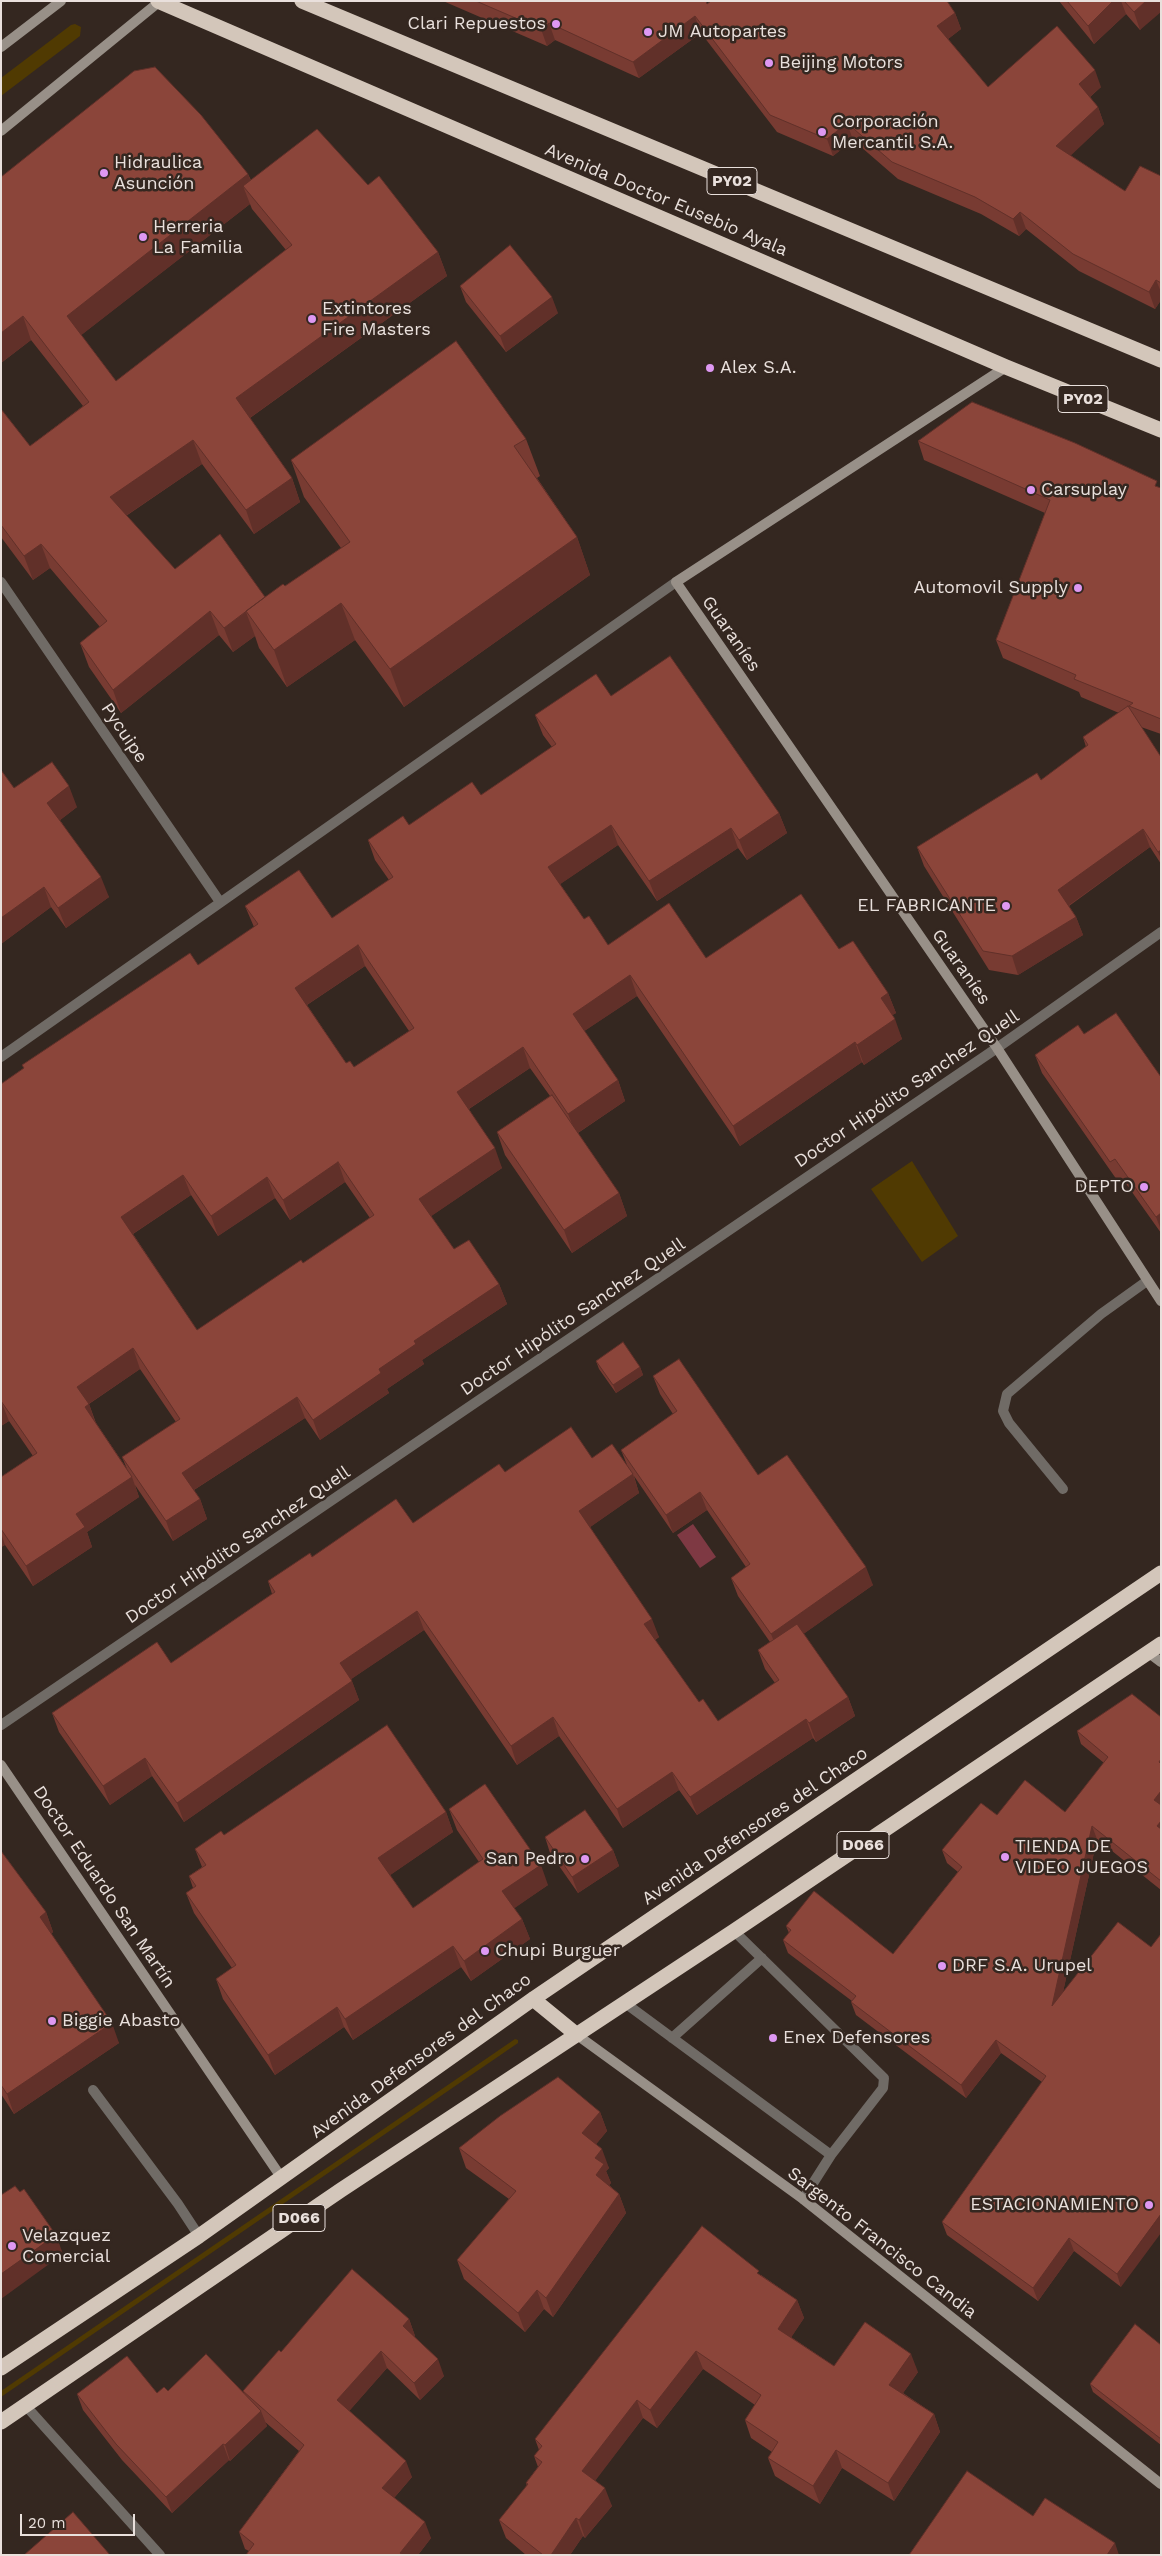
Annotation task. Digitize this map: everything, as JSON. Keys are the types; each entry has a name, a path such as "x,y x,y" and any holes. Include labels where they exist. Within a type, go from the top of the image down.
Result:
{"highway":[{"name":"PY02","path":"302,1 1161,360"},
{"name":"Avenida Doctor Eusebio Ayala","path":"158,2 1006,367 1161,430"},
{"name":"Avenida Defensores del Chaco","path":"1,2368 199,2236 533,1999 1161,1573"},
{"name":"D066","path":"1,2422 341,2190 1157,1653"},
{"path":"533,1999 577,2035"}],"street":[{"path":"1,47 61,1"},
{"path":"1,131 158,2"},
{"path":"1,1057 676,582 1006,367"},
{"name":"Pycuipe","path":"1,582 220,902"},
{"name":"Guaraníes","path":"676,582 997,1048 1161,1301"},
{"name":"Doctor Hipólito Sanchez Quell","path":"1,1725 997,1048 1161,932"},
{"path":"1063,1489 1009,1423 1004,1411 1007,1394 1101,1314 1148,1281"},
{"name":"Doctor Eduardo San Martín","path":"1,1765 281,2177"},
{"path":"734,1931 884,2078 883,2088 831,2155 802,2199"},
{"path":"672,2038 762,1958"},
{"path":"625,2002 831,2155"},
{"name":"Sargento Francisco Candia","path":"577,2035 802,2199 1161,2484"},
{"path":"93,2090 178,2204 199,2236"},
{"path":"25,2405 160,2555"}],"shaded area":[{"path":"75,24 81,27 80,36 1,96 1,78 71,25"},
{"path":"912,1161 958,1236 922,1262 871,1189"},
{"path":"693,1524 716,1557 700,1568 677,1535"},
{"path":"515,2039 518,2040 518,2043 1,2397 1,2391"}],"building":[{"path":"476,1 706,1 707,4 711,1 947,1 955,13 937,26 988,87 1057,26 1095,70 1079,84 1098,107 1056,146 1125,191 1140,166 1161,176 1161,283 1156,280 1149,292 1073,254 1020,212 1013,219 975,197 892,162 847,123 827,139 770,115 695,16 633,62 549,23 541,29"},
{"path":"1067,1 1113,1 1088,26"},
{"path":"1124,1 1146,1 1134,12"},
{"path":"155,67 201,115 248,174 67,316 116,381 292,245 243,186 317,129 368,185 379,176 438,252 236,398 292,478 246,510 193,440 110,497 175,569 220,534 265,597 224,628 210,611 113,690 80,643 107,621 41,544 24,556 1,525 1,409 30,446 89,402 23,316 1,333 1,177 134,71"},
{"path":"510,245 552,297 500,336 460,286"},
{"path":"456,341 526,439 514,446 577,537 390,669 341,603 274,650 246,611 283,584 285,586 350,542 291,460"},
{"path":"972,402 1075,443 1157,481 1155,486 1161,488 1161,719 1129,706 1133,703 1074,679 1076,675 996,640 1050,500 918,441"},
{"path":"670,656 779,813 739,840 731,828 649,881 611,825 548,867 584,919 589,916 608,945 669,903 706,958 801,894 839,949 853,941 888,993 881,998 895,1019 857,1045 855,1042 733,1126 630,975 573,1014 618,1080 568,1114 523,1047 457,1092 495,1148 419,1199 454,1249 469,1240 499,1284 414,1341 416,1344 379,1369 381,1373 313,1420 297,1397 182,1473 200,1499 166,1521 122,1457 180,1419 133,1348 77,1387 89,1404 85,1407 132,1477 76,1514 85,1527 26,1566 1,1529 1,1477 37,1453 1,1401 1,1084 24,1068 22,1065 190,953 198,965 258,924 245,906 299,870 332,918 393,877 368,840 403,816 409,825 472,782 481,795 556,744 535,715 596,674 611,696","holes":["358,945 414,1028 354,1067 350,1061 346,1063 295,988","338,1162 374,1215 303,1263 301,1260 197,1330 121,1217 183,1175 211,1216 267,1177 283,1200"]},
{"path":"1128,706 1161,757 1161,850 1158,852 1143,829 1058,890 1076,917 1012,956 983,951 917,847 1037,773 1041,780 1088,745 1083,737"},
{"path":"52,762 69,786 47,803 101,877 58,908 44,887 1,918 1,770 14,788"},
{"path":"1116,1013 1161,1077 1161,1213 1156,1217 1115,1159 1110,1162 1035,1055 1078,1025 1084,1034"},
{"path":"552,1095 619,1193 564,1230 497,1132"},
{"path":"623,1342 640,1367 613,1385 596,1361"},
{"path":"679,1359 758,1475 787,1455 866,1567 771,1634 731,1578 750,1564 700,1492 666,1515 621,1450 677,1411 653,1376"},
{"path":"571,1427 592,1458 612,1444 633,1474 579,1511 652,1619 644,1624 699,1702 703,1699 718,1721 779,1680 758,1650 797,1624 848,1697 809,1723 806,1719 690,1797 672,1772 617,1809 553,1717 511,1746 417,1611 340,1663 352,1681 177,1803 145,1758 103,1786 52,1713 157,1642 171,1663 275,1592 268,1581 310,1553 312,1557 396,1499 413,1523 499,1464 505,1472"},
{"path":"1132,1694 1161,1717 1161,1759 1159,1762 1161,1764 1161,1791 1154,1800 1161,1805 1161,1821 1157,1826 1161,1829 1161,1881 1092,1826 1052,2006 1118,1922 1151,1947 1161,1934 1161,2214 1117,2274 1069,2238 1033,2288 942,2222 1046,2076 996,2040 961,2085 851,2002 856,1996 783,1940 791,1930 786,1926 814,1891 893,1954 962,1867 942,1850 981,1803 997,1815 1025,1780 1065,1812 1108,1757 1077,1731"},
{"path":"387,1725 446,1812 378,1858 413,1908 483,1859 449,1809 485,1784 541,1865 502,1891 522,1919 464,1961 453,1946 345,2019 337,2007 268,2055 216,1979 236,1965 186,1893 196,1886 189,1876 206,1865 195,1849 221,1831 224,1835"},
{"name":"San Pedro","path":"585,1810 613,1850 572,1877 545,1837"},
{"name":"Biggie Abasto","path":"1,1851 46,1912 40,1917 112,2023 7,2094 1,2085"},
{"path":"558,2077 600,2112 582,2133 602,2149 595,2158 604,2164 596,2175 619,2194 546,2298 537,2290 518,2313 457,2260 516,2191 459,2148 500,2116"},
{"path":"15,2186 20,2192 24,2189 56,2235 1,2274 1,2195"},
{"path":"702,2226 759,2271 757,2273 797,2300 778,2329 834,2366 865,2322 911,2354 889,2385 934,2414 888,2483 836,2450 813,2486 768,2458 778,2442 745,2420 761,2395 696,2351 650,2410 637,2400 582,2471 605,2488 579,2520 576,2518 551,2555 543,2555 499,2520 528,2484 526,2483 542,2462 534,2456 542,2446 535,2439"},
{"path":"352,2269 409,2319 403,2326 438,2359 414,2383 381,2351 337,2400 406,2461 382,2488 425,2522 400,2553 401,2555 246,2555 254,2544 239,2532 304,2445 243,2391 279,2350 281,2352"},
{"path":"1135,2324 1161,2345 1161,2439 1090,2384"},
{"path":"206,2354 261,2411 166,2497 116,2444 77,2394 127,2356 157,2393 164,2387 168,2391"},
{"path":"967,2471 1033,2516 1045,2498 1115,2543 1107,2555 909,2555"},
{"path":"73,2512 110,2555 24,2555"}],"place":[{"name":"Clari Repuestos","path":"556,24"},
{"name":"JM Autopartes","path":"648,32"},
{"name":"Beijing Motors","path":"769,63"},
{"name":"Corporación Mercantil S.A.","path":"822,132"},
{"name":"Hidraulica Asunción","path":"104,173"},
{"name":"Herreria La Familia","path":"143,237"},
{"name":"Extintores Fire Masters","path":"312,319"},
{"name":"Alex S.A.","path":"710,368"},
{"name":"Carsuplay","path":"1031,490"},
{"name":"Automovil Supply","path":"1078,588"},
{"name":"EL FABRICANTE","path":"1006,906"},
{"name":"DEPTO","path":"1144,1187"},
{"name":"TIENDA DE VIDEO JUEGOS","path":"1005,1857"},
{"name":"San Pedro","path":"585,1859"},
{"name":"Chupi Burguer","path":"485,1951"},
{"name":"DRF S.A. Urupel","path":"942,1966"},
{"name":"Biggie Abasto","path":"52,2021"},
{"name":"Enex Defensores","path":"773,2038"},
{"name":"ESTACIONAMIENTO","path":"1149,2205"},
{"name":"Velazquez Comercial","path":"12,2246"}]}
